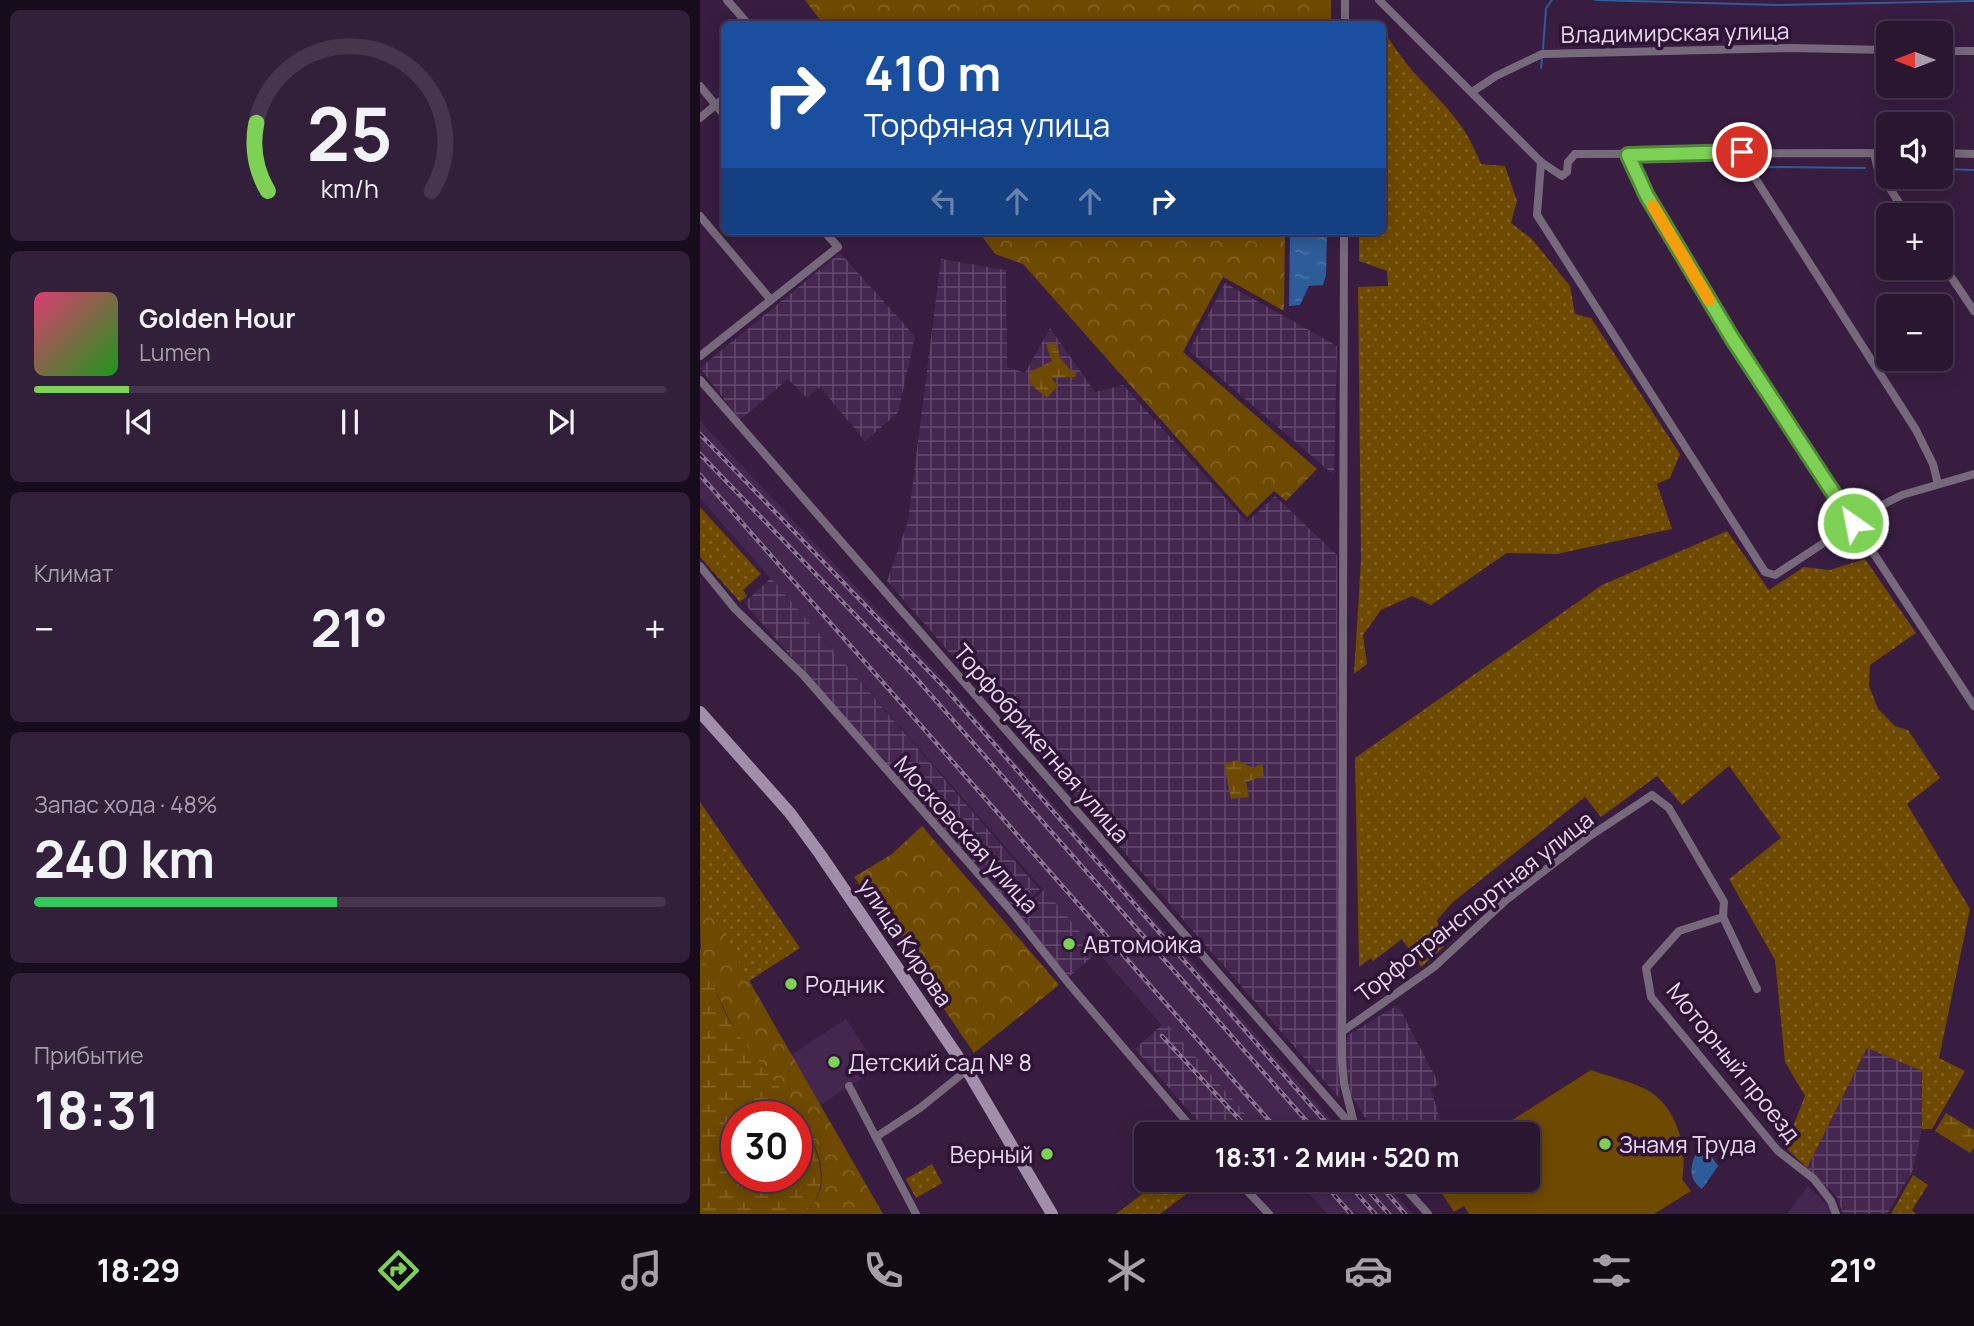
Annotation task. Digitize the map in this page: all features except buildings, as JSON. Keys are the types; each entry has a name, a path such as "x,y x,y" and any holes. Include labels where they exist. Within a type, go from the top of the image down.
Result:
{"street":[{"path":"727,0 745,21"},
{"path":"1345,0 1345,21"},
{"path":"1379,0 1541,162 1562,176 1576,153 1874,153 1878,170 1900,203"},
{"name":"Владимирская улица","path":"1472,92 1542,54 1791,48 1876,50"},
{"path":"1953,51 1974,51"},
{"path":"700,86 721,111"},
{"path":"700,118 721,101"},
{"path":"1742,152 1748,167 1916,430 1933,464 1938,484"},
{"path":"1953,153 1974,154"},
{"path":"1628,155 1647,196 1732,338 1974,706"},
{"path":"1541,162 1537,215 1765,572 1775,575 1853,523 1902,495 1974,474"},
{"path":"700,216 771,300"},
{"path":"700,356 838,247 828,235"},
{"name":"Торфобрикетная улица","path":"1344,235 1343,1031 1344,1084 1354,1122"},
{"path":"1953,280 1974,311"},
{"name":"Торфобрикетная улица","path":"700,380 1348,1122"},
{"name":"Московская улица","path":"700,566 735,609 804,676 1012,912 1070,985 1187,1122"},
{"name":"улица Кирова","path":"700,712 795,819 967,1070 1052,1214"},
{"name":"Торфотранспортная улица","path":"1343,1031 1434,967 1506,900 1587,838 1652,795 1669,808 1724,902 1723,917 1757,989"},
{"name":"Моторный проезд","path":"1723,917 1679,931 1646,968 1651,997 1778,1151 1814,1180 1831,1201 1836,1214"},
{"path":"876,1137 920,1108 967,1070"},
{"path":"849,1086 916,1214"},
{"path":"1248,1192 1269,1214"},
{"path":"1409,1192 1428,1214"}],"shaded area":[{"path":"840,253 915,336 898,413 865,441 820,387 807,398 788,379 740,420 700,368"},
{"path":"941,259 1006,270 1007,367 1025,373 1050,328 1095,392 1123,385 1247,522 1275,496 1337,555 1340,1099 887,581 908,521"},
{"path":"1225,283 1337,346 1334,475 1189,351"},
{"path":"700,421 940,676 1333,1122 1246,1122 700,498"},
{"path":"771,578 1040,890 1015,911 744,603"},
{"path":"1044,890 1095,949 1100,950 1069,977 1016,913"},
{"path":"1398,1005 1439,1084 1431,1089 1441,1122 1368,1122 1348,1090 1345,1050 1348,1035"},
{"name":"Детский сад № 8","path":"846,1019 878,1068 820,1105 791,1055"},
{"path":"1165,1022 1252,1122 1199,1122 1135,1049"},
{"path":"1867,1048 1922,1071 1922,1129 1913,1170 1887,1214 1843,1214 1837,1197 1807,1168"},
{"path":"1808,1186 1831,1209 1833,1214 1787,1214"},
{"path":"1308,1192 1394,1192 1413,1214 1327,1214"}],"green space":[{"path":"805,0 1331,0 1331,21 821,21"},
{"path":"1386,35 1410,68 1455,118 1469,138 1481,164 1505,166 1517,201 1511,223 1532,239 1570,286 1575,314 1591,318 1680,454 1670,478 1657,484 1672,529 1557,554 1507,553 1431,605 1412,596 1381,610 1363,635 1367,664 1354,674 1361,560 1358,287 1388,286 1387,271 1359,261 1359,235 1386,235"},
{"path":"981,235 1285,235 1284,311 1223,277 1183,352 1317,469 1286,501 1274,491 1247,517 1023,264 995,254"},
{"path":"1051,342 1057,345 1060,358 1071,371 1077,371 1075,377 1051,378 1058,386 1047,398 1030,384 1030,372 1052,361 1046,345"},
{"path":"700,507 761,574 743,590 747,596 740,602 700,557"},
{"path":"1727,531 1769,590 1804,567 1830,570 1865,559 1916,633 1870,665 1869,686 1878,709 1895,726 1908,730 1940,778 1907,804 1970,909 1939,1058 1965,1071 1932,1129 1922,1129 1922,1071 1867,1048 1807,1168 1785,1147 1805,1096 1785,1062 1775,960 1729,879 1781,838 1729,766 1682,805 1657,776 1601,817 1585,797 1453,902 1437,920 1444,947 1421,967 1402,939 1373,961 1371,958 1359,967 1355,758 1602,585"},
{"path":"1237,760 1253,768 1262,763 1264,776 1246,782 1249,797 1231,799 1224,764"},
{"path":"700,802 800,948 749,981 700,895"},
{"path":"922,826 1059,985 974,1053 854,877 892,854"},
{"path":"700,895 883,1214 803,1214 819,1194 821,1170 812,1140 812,1101 788,1101 743,1042 710,977 701,948"},
{"path":"700,947 733,1027 789,1101 721,1101 721,1192 812,1192 812,1141 821,1171 818,1194 803,1214 700,1214"},
{"name":"Знамя Труда","path":"1591,1070 1628,1082 1659,1098 1673,1118 1682,1142 1682,1179 1691,1191 1654,1214 1469,1214 1464,1206 1454,1212 1441,1192 1540,1192 1540,1122 1509,1122"},
{"path":"1946,1113 1974,1130 1974,1148 1970,1153 1935,1131"},
{"path":"932,1164 942,1183 916,1198 906,1179"},
{"path":"1913,1175 1928,1185 1912,1210 1916,1214 1891,1214"},
{"path":"1145,1192 1188,1193 1160,1214 1116,1214"}],"water":[{"path":"1290,235 1327,235 1326,275 1323,285 1309,286 1300,305 1289,306"},
{"path":"1701,1142 1718,1166 1702,1189 1696,1184 1692,1173 1693,1161"}],"waterway":[{"path":"1543,49 1546,8 1552,0"},
{"path":"1595,0 1778,5 1974,1"},
{"path":"1541,68 1542,59"},
{"path":"1766,167 1865,168"},
{"path":"1953,169 1974,170"}],"railway":[{"path":"700,434 946,689 1325,1122"},
{"path":"700,454 915,677 1307,1122"},
{"path":"700,475 1270,1122"},
{"path":"1162,1036 1242,1122"},
{"path":"1332,1192 1351,1214"},
{"path":"1356,1192 1375,1214"},
{"path":"1370,1192 1389,1214"},
{"path":"1386,1192 1405,1214"}],"slow traffic":[{"path":"1653,206 1709,300"}],"place":[{"name":"Автомойка","path":"1069,944"},
{"name":"Родник","path":"791,984"},
{"name":"Детский сад № 8","path":"834,1062"},
{"name":"Знамя Труда","path":"1605,1144"},
{"name":"Верный","path":"1047,1154"}],"route":[{"path":"1742,152 1628,155 1647,196 1732,338 1853,523"}]}
